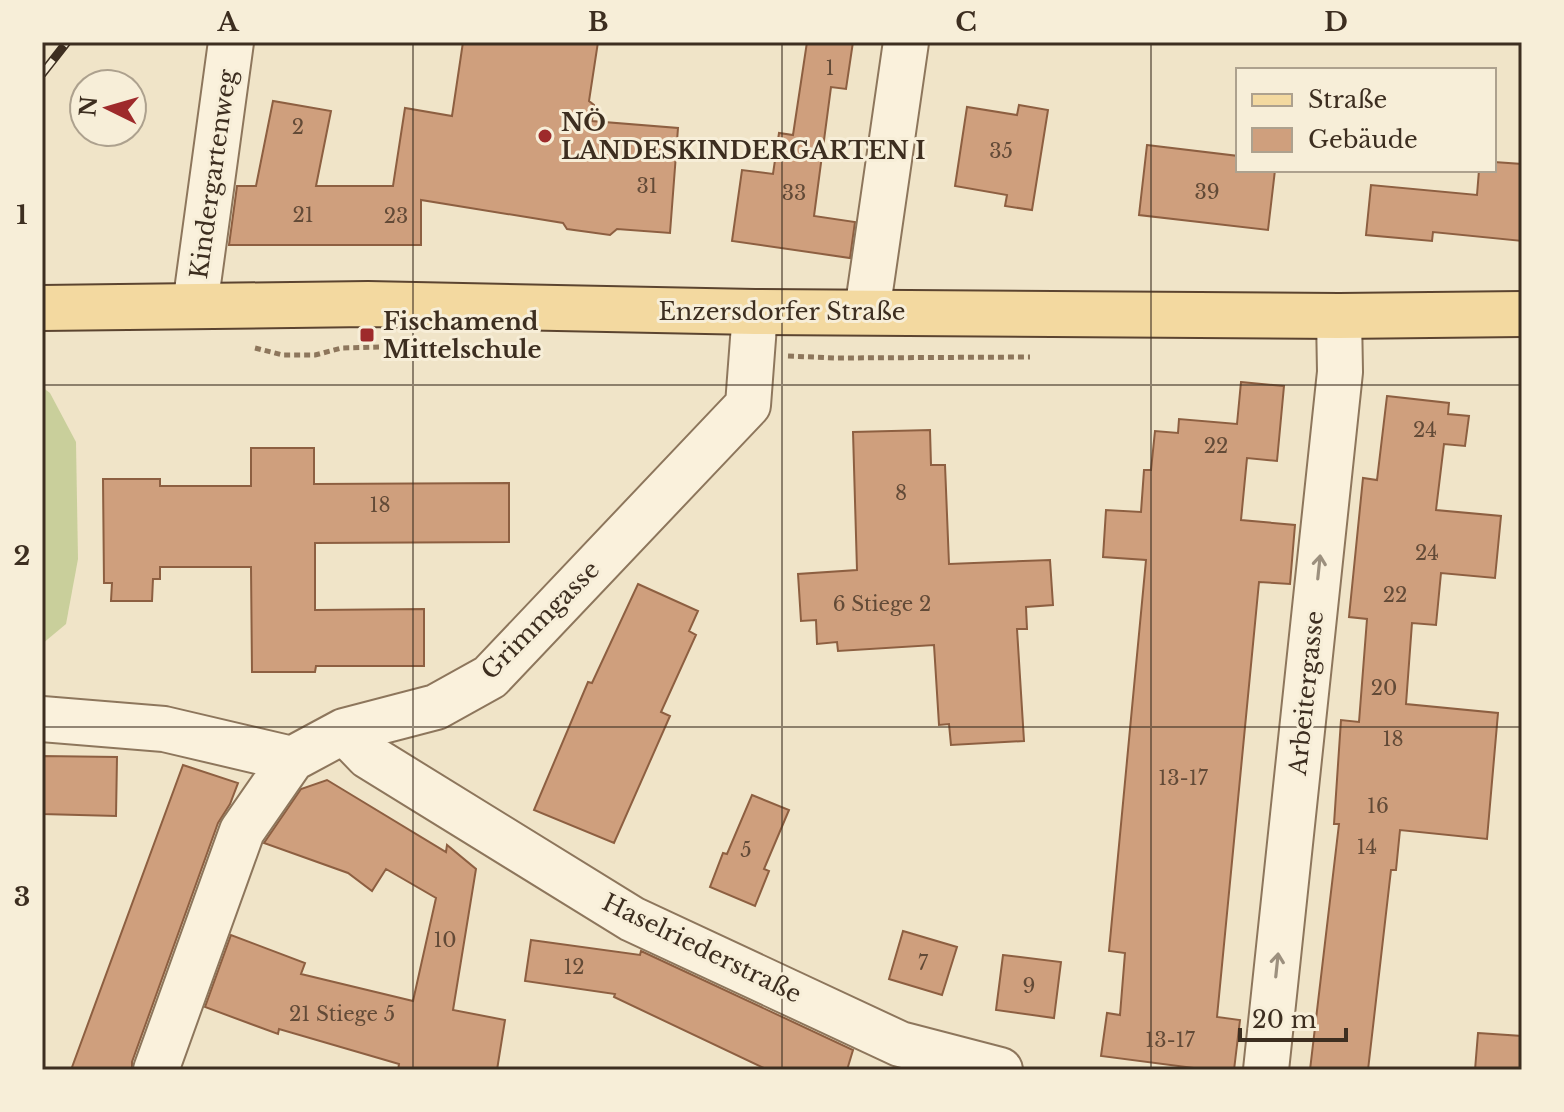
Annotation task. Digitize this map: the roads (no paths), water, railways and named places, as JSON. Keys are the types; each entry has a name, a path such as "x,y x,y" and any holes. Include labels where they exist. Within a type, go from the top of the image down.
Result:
{"main road":[{"name":"Enzersdorfer Straße","path":"42,308 368,304 755,312 1339,316 1522,314"}],"street":[{"name":"Kindergartenweg","path":"195,306 231,42"},
{"path":"867,312 906,42"},
{"name":"Grimmgasse","path":"156,1070 242,831 292,759 344,731 436,707 490,677 748,405 755,312"},
{"name":"Arbeitergasse","path":"1266,1070 1340,372 1339,316"},
{"path":"42,719 164,729 292,759"},
{"name":"Haselriederstraße","path":"344,731 368,756 632,919 900,1044 1000,1070"}],"railway":[{"path":"42,74 67,42"}],"place":[{"name":"NÖ LANDESKINDERGARTEN I","path":"545,136"},
{"name":"Fischamend Mittelschule","path":"367,335"}]}
